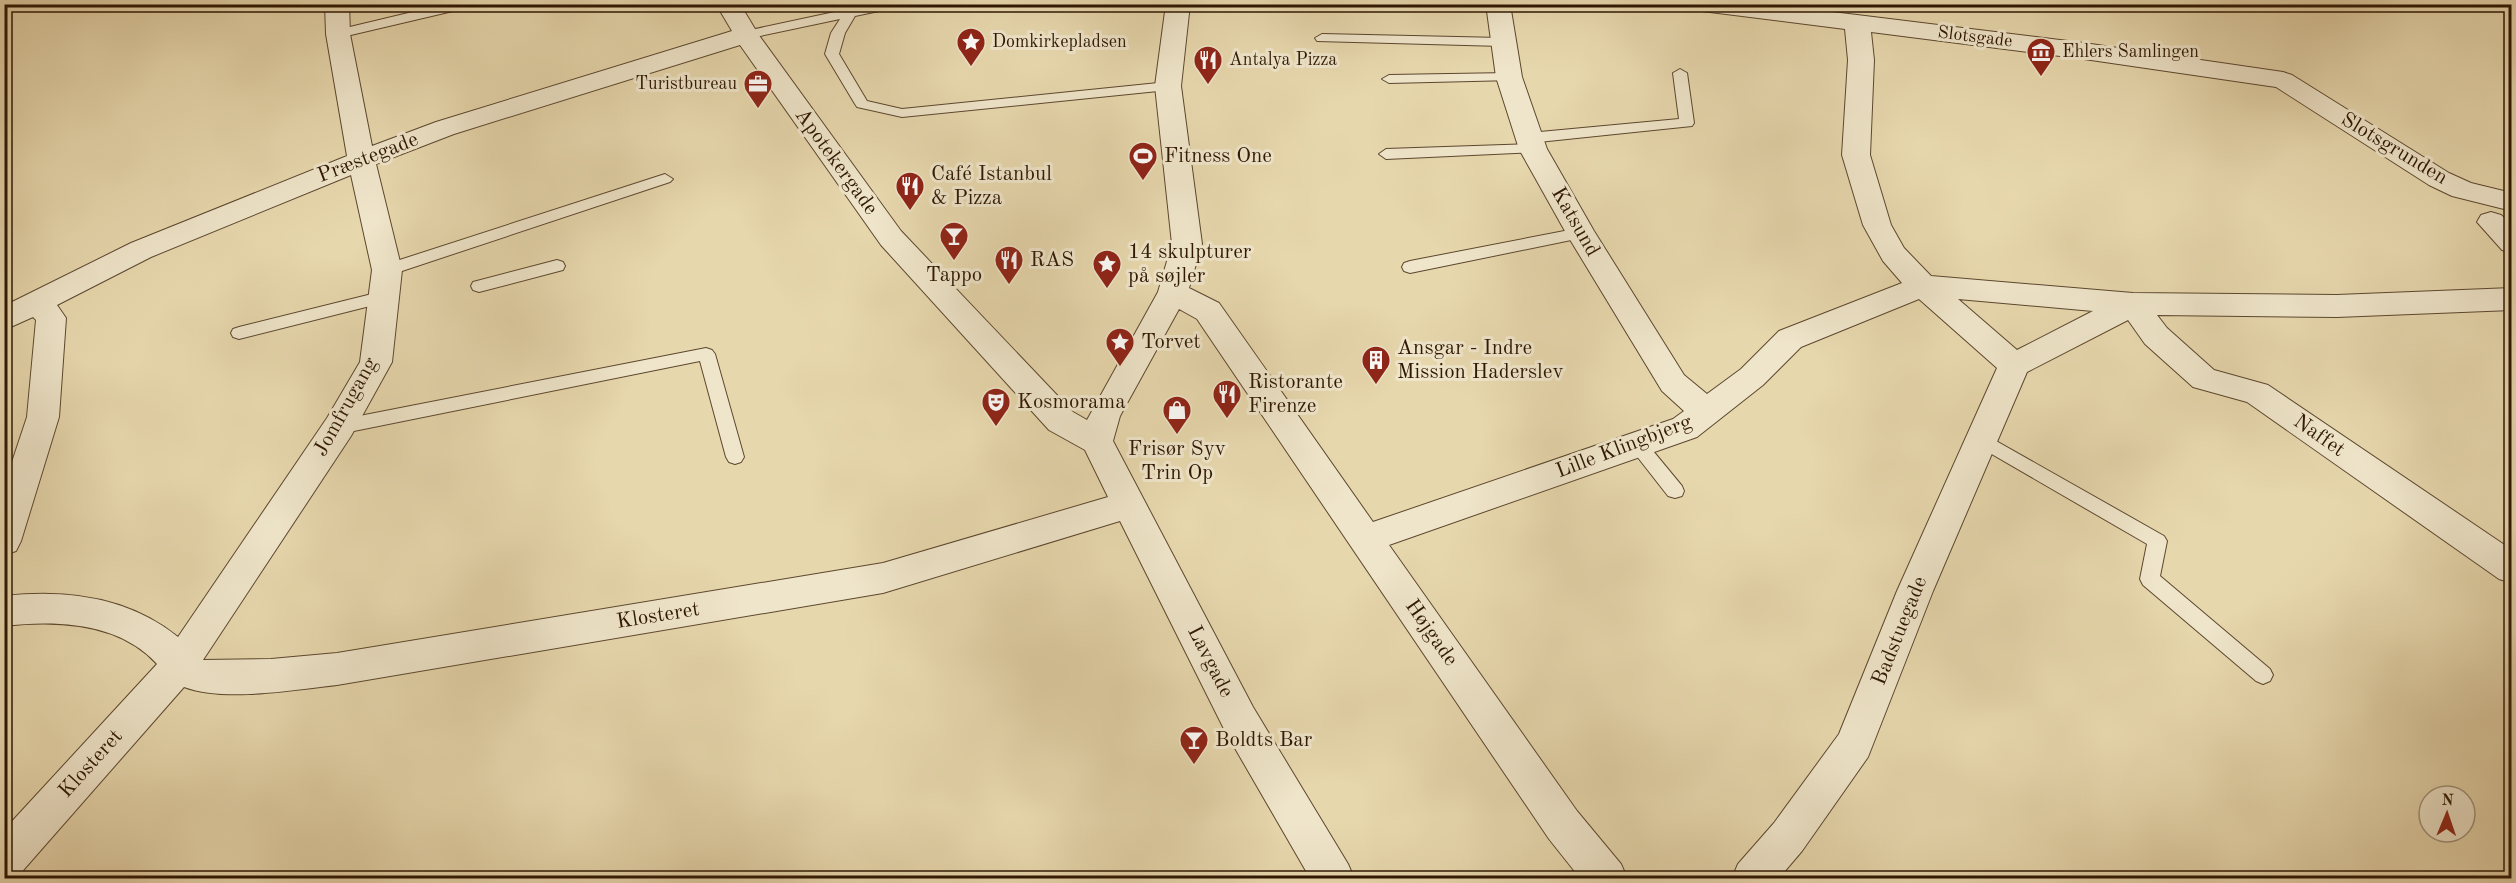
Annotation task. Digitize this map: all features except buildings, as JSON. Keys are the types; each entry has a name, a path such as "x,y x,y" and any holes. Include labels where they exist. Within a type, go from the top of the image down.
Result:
{"street":[{"name":"Apotekergade","path":"728,4 746,35 891,238 1061,421 1097,441"},
{"path":"1097,441 1104,416 1173,292 1187,244 1168,86 1178,4"},
{"name":"Katsund","path":"1498,4 1509,77 1531,143 1580,233 1673,383 1707,413"},
{"name":"Slotsgade","path":"1702,4 2084,51 2283,80"},
{"name":"Jomfrugang","path":"279,517 339,427 376,362 389,296 338,34 343,6"},
{"path":"1857,22 1861,60 1856,155 1877,225 1893,254 1923,286 2014,365 2133,304"},
{"name":"Præstegade","path":"4,319 141,250 445,128 746,35"},
{"name":"Slotsgrunden","path":"2283,80 2439,179 2462,190 2511,202"},
{"path":"2491,222 2511,243"},
{"path":"1923,286 2133,304 2325,306 2511,299"},
{"name":"Lille Klingbjerg","path":"1366,539 1685,428 1752,377 1790,339 1923,286"},
{"name":"Højgade","path":"1173,292 1208,311 1563,825 1606,879"},
{"path":"4,541 43,417 51,318 38,302"},
{"name":"Naffet","path":"2133,304 2156,336 2204,379 2257,393 2511,569"},
{"name":"Badstuegade","path":"1753,879 1788,837 1854,745 1915,591 2014,365"},
{"name":"Lavgade","path":"1097,441 1239,719 1333,879"},
{"name":"Klosteret","path":"178,667 201,676 272,677 337,669 883,578 1131,504"},
{"name":"Klosteret","path":"4,861 178,667 279,517"},
{"path":"4,611 33,606 63,607 104,614 135,628 164,648 178,667"}],"lane":[{"path":"338,34 465,4"},
{"path":"746,35 893,4"},
{"path":"850,13 838,33 832,54 862,104 902,113 1168,86"},
{"path":"1322,38 1502,42"},
{"path":"1386,154 1531,143 1687,123 1680,73"},
{"path":"1389,80 1509,77"},
{"path":"239,333 389,296 665,179"},
{"path":"1410,267 1580,233"},
{"path":"479,286 557,266"},
{"path":"339,427 706,354 735,457"},
{"path":"1982,440 2157,541 2150,579 2263,675"},
{"path":"1638,445 1675,491"}],"place":[{"name":"Domkirkepladsen","path":"971,68"},
{"name":"Ehlers Samlingen","path":"2041,78"},
{"name":"Antalya Pizza","path":"1208,86"},
{"name":"Turistbureau","path":"758,110"},
{"name":"Fitness One","path":"1143,182"},
{"name":"Café Istanbul & Pizza","path":"910,212"},
{"name":"Tappo","path":"954,262"},
{"name":"RAS","path":"1009,286"},
{"name":"14 skulpturer på søjler","path":"1107,290"},
{"name":"Torvet","path":"1120,368"},
{"name":"Ansgar - Indre Mission Haderslev","path":"1376,386"},
{"name":"Ristorante Firenze","path":"1227,420"},
{"name":"Kosmorama","path":"996,428"},
{"name":"Frisør Syv Trin Op","path":"1177,436"},
{"name":"Boldts Bar","path":"1194,766"}]}
